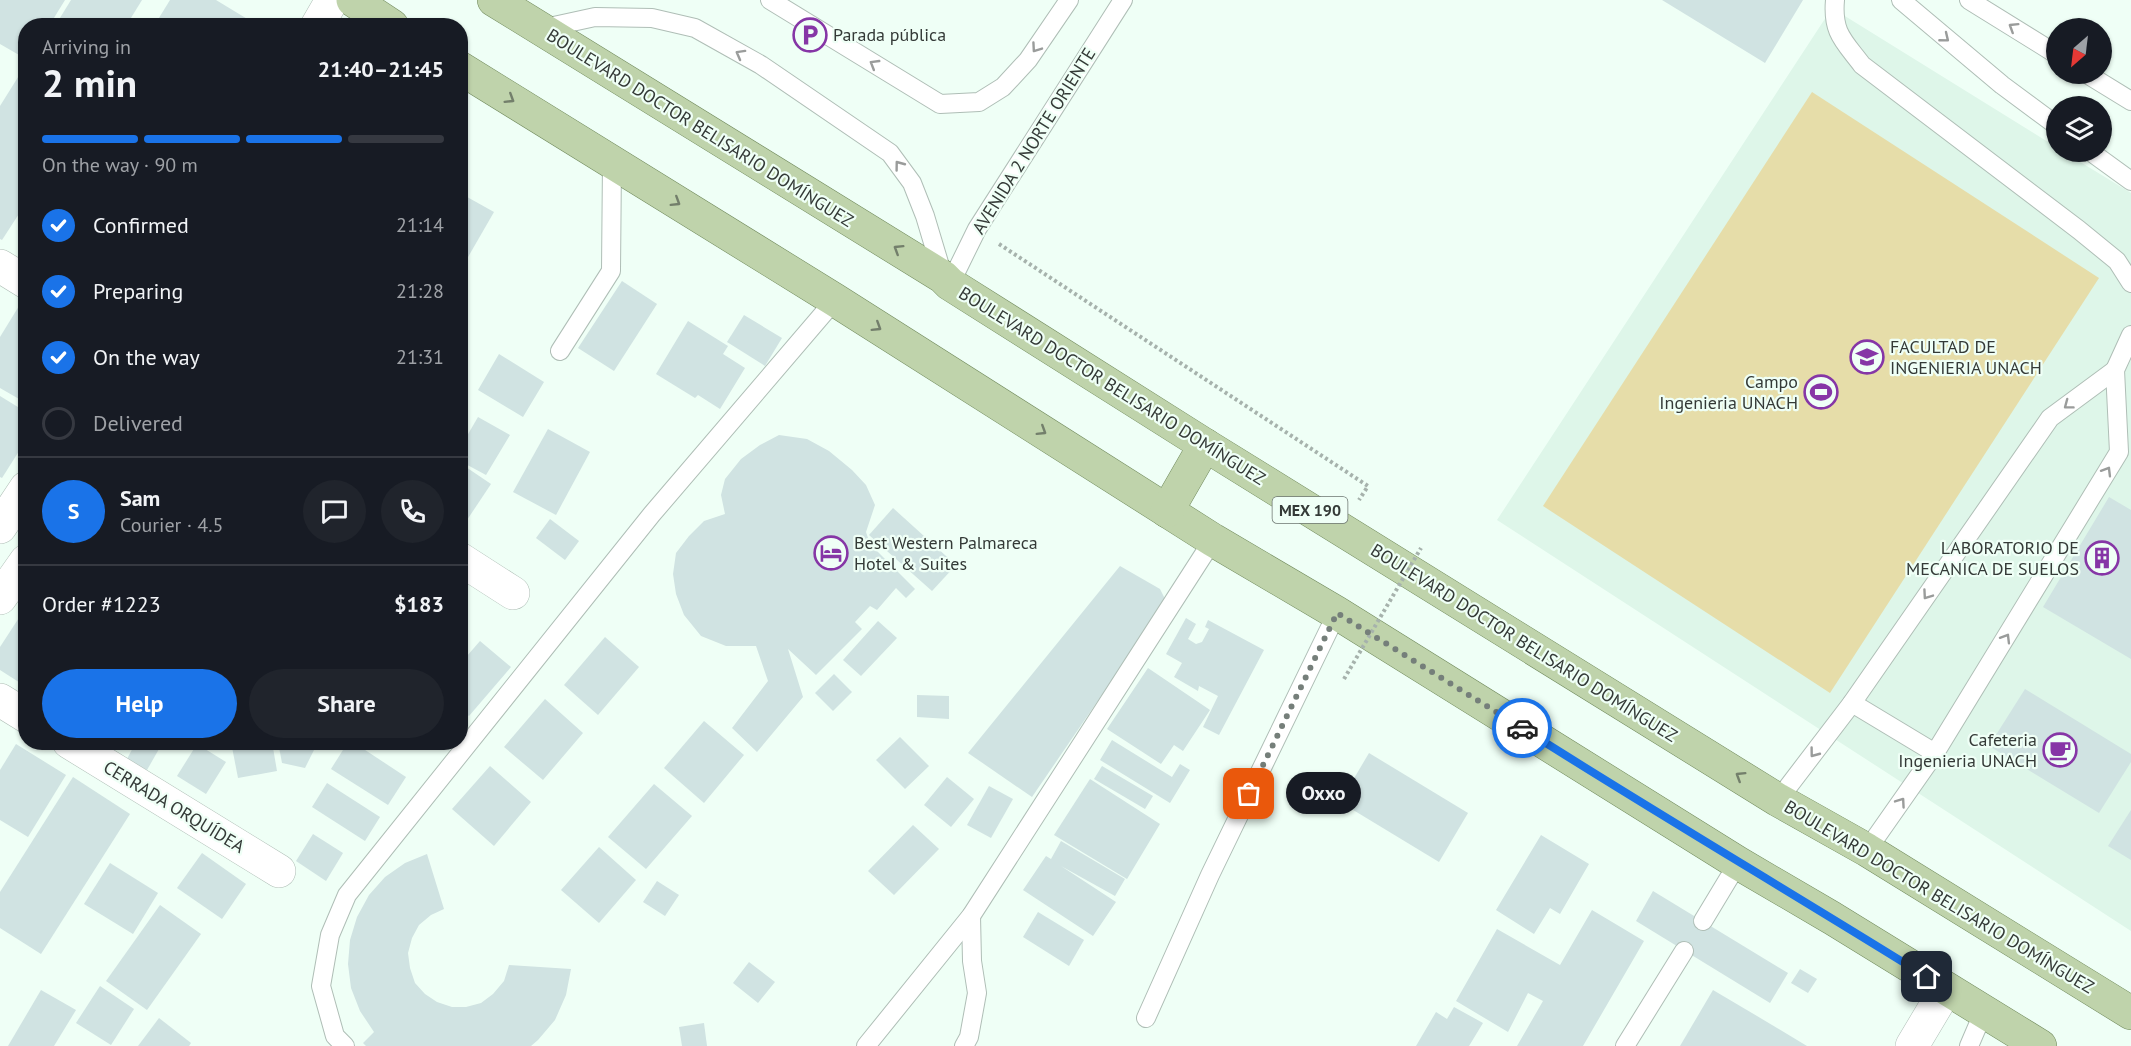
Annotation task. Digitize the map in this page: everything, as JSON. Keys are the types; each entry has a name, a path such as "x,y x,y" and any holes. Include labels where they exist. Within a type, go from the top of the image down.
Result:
{"main road":[{"name":"BOULEVARD DOCTOR BELISARIO DOMÍNGUEZ","path":"518,9 1205,445 1778,800 1867,850 2131,1013"},
{"path":"468,73 835,300 1213,540 1337,613 1737,863 1832,918 2040,1046"},
{"path":"1167,511 1205,445"}],"street":[{"path":"322,18 332,0"},
{"path":"0,266 18,277"},
{"path":"0,527 18,500"},
{"path":"468,564 513,593"},
{"path":"0,598 18,572"},
{"path":"0,700 18,711"},
{"name":"CERRADA ORQUÍDEA","path":"82,750 279,871"},
{"path":"1912,1046 1946,988"}],"lane":[{"path":"770,0 940,104 979,102 1003,87 1028,60 1069,0"},
{"name":"AVENIDA 2 NORTE ORIENTE","path":"947,281 1123,0"},
{"path":"1835,0 1834,17 1838,33 1862,65 2087,236 2117,261 2131,283"},
{"path":"1901,0 2002,85 2046,118"},
{"path":"1969,0 2046,48"},
{"path":"518,9 595,17 652,18 695,28 761,65 890,153 912,183 947,281"},
{"path":"2105,84 2131,100"},
{"path":"560,351 611,271 612,162"},
{"path":"2105,162 2131,181"},
{"path":"468,743 652,514 835,300"},
{"path":"1867,850 1935,753 2119,452 2115,370 2131,335"},
{"path":"1778,800 1852,703 2050,418 2115,370"},
{"path":"866,1046 971,916 1213,540"},
{"path":"1146,1018 1210,875 1337,613"},
{"path":"1852,703 1935,753"},
{"path":"345,1046 335,1036 321,986 330,935 346,895 462,750"},
{"path":"1703,921 1737,863"},
{"path":"964,1046 969,1036 977,993 972,961 971,916"},
{"path":"1625,1046 1684,951"},
{"path":"1969,1046 1984,1011"}],"path":[{"path":"977,230 1368,486"},
{"path":"1344,679 1421,548"}],"shaded area":[{"name":"FACULTAD DE INGENIERIA UNACH","path":"1832,8 2046,141 2046,162 2080,162 2131,193 2131,931 1497,520"},
{"name":"Campo Ingenieria UNACH","path":"1812,92 2099,278 1830,693 1543,506"}],"building":[{"path":"0,0 65,0 54,18 18,18 18,54 0,44"},
{"path":"71,0 142,0 131,18 60,18"},
{"path":"170,0 216,0 246,18 159,18"},
{"path":"1662,0 1803,0 1765,63"},
{"path":"18,77 18,215 2,240 0,239 0,106"},
{"path":"468,197 494,212 468,257"},
{"path":"622,281 657,304 614,371 578,348"},
{"path":"18,308 18,398 0,388 0,337"},
{"path":"744,315 782,338 765,366 727,342"},
{"path":"688,321 728,346 723,354 745,368 720,409 698,395 695,398 656,374"},
{"path":"499,354 544,382 523,417 478,390"},
{"path":"0,396 18,407 18,453 2,478 0,477"},
{"path":"478,417 510,435 486,475 468,465 468,434"},
{"path":"548,429 590,452 556,515 513,492"},
{"path":"779,435 807,439 829,451 866,485 875,505 866,532 870,544 915,589 906,598 896,588 877,610 870,606 855,622 862,629 816,675 788,649 803,697 757,752 732,728 768,681 756,646 726,646 701,636 684,615 676,594 673,574 676,553 689,536 704,521 725,514 721,495 725,479 741,459"},
{"path":"468,468 491,484 468,518"},
{"name":"LABORATORIO DE MECANICA DE SUELOS","path":"2109,497 2131,510 2131,659 2043,607"},
{"path":"893,508 956,565 932,591 869,535"},
{"path":"550,519 579,541 565,560 536,538"},
{"path":"1120,566 1160,589 1166,601 1032,797 968,753"},
{"path":"1186,618 1196,624 1188,639 1196,644 1202,642 1209,629 1205,627 1208,620 1264,650 1219,735 1203,727 1218,696 1199,686 1198,691 1174,677 1182,663 1166,654"},
{"path":"18,619 18,682 0,670 0,647"},
{"path":"878,621 897,638 861,676 843,660"},
{"path":"605,637 639,667 598,715 564,685"},
{"path":"480,641 511,667 469,716 468,715 468,655"},
{"path":"1148,668 1210,710 1183,751 1174,745 1161,764 1107,729"},
{"path":"834,674 852,692 833,711 815,693"},
{"name":"Cafeteria Ingenieria UNACH","path":"2025,689 2131,754 2131,762 2099,813 1989,746"},
{"path":"917,695 949,696 949,719 917,717"},
{"path":"545,699 583,733 543,780 504,747"},
{"path":"704,721 744,755 704,803 664,768"},
{"path":"900,737 929,766 905,789 876,760"},
{"path":"1112,740 1172,777 1180,764 1190,770 1170,803 1100,760"},
{"path":"16,744 18,750 26,750 66,775 28,837 0,820 0,770"},
{"path":"132,750 158,750 147,770 127,759"},
{"path":"193,750 207,750 226,762 206,794 177,776"},
{"path":"233,750 273,750 277,771 238,778"},
{"path":"280,750 314,750 305,768 282,763"},
{"path":"343,750 365,750 406,777 388,805 331,769"},
{"path":"1369,753 1468,813 1439,862 1340,802"},
{"path":"490,766 531,802 494,846 452,809"},
{"path":"1102,766 1153,796 1145,809 1094,779"},
{"path":"73,777 130,814 41,954 0,928 0,892"},
{"path":"947,777 974,799 951,827 924,805"},
{"path":"1090,779 1160,824 1127,879 1054,835"},
{"path":"327,783 380,817 365,841 312,807"},
{"path":"654,784 692,816 646,869 608,837"},
{"path":"989,786 1013,799 991,838 967,825"},
{"path":"2131,810 2131,860 2108,846"},
{"path":"913,825 939,849 894,895 868,871"},
{"path":"313,834 343,853 326,881 296,861"},
{"path":"1541,835 1589,864 1560,914 1550,908 1534,934 1496,910"},
{"path":"1061,841 1125,879 1115,896 1061,866 1116,902 1093,936 1023,890 1046,856 1051,859"},
{"path":"599,847 636,880 599,923 561,890"},
{"path":"202,853 246,884 222,919 177,888"},
{"path":"427,854 444,909 431,915 419,925 412,938 408,953 415,983 437,1002 452,1007 466,1007 481,1003 493,994 504,981 509,965 571,969 566,995 555,1020 531,1046 366,1046 363,1043 374,1032 360,1011 351,988 348,964 350,940 357,917 369,895 385,877 405,863"},
{"path":"110,863 158,893 133,934 84,904"},
{"path":"657,881 679,895 665,916 643,902"},
{"path":"1653,891 1788,973 1770,1003 1636,921"},
{"path":"160,905 201,934 147,1010 106,981"},
{"path":"1592,910 1644,941 1583,1046 1517,1046 1543,1001 1528,993 1508,1032 1456,1001 1497,929 1560,965"},
{"path":"1038,912 1084,940 1069,966 1023,937"},
{"path":"749,962 775,982 758,1003 733,983"},
{"path":"1800,969 1817,979 1808,993 1791,983"},
{"path":"100,986 134,1009 111,1045 76,1023"},
{"path":"41,990 76,1010 54,1046 8,1046"},
{"path":"1713,990 1757,1016 1807,1046 1680,1046"},
{"path":"1454,1007 1483,1023 1469,1046 1416,1046 1436,1012 1447,1019"},
{"path":"159,1018 191,1043 189,1046 138,1046"},
{"path":"704,1023 707,1046 682,1046 679,1027"}],"way so far":[{"path":"1249,794 1337,613 1522,728"}],"place":[{"name":"Parada pública","path":"810,35"},
{"name":"FACULTAD DE INGENIERIA UNACH","path":"1867,357"},
{"name":"Campo Ingenieria UNACH","path":"1821,392"},
{"name":"Best Western Palmareca Hotel & Suites","path":"831,553"},
{"name":"LABORATORIO DE MECANICA DE SUELOS","path":"2102,558"},
{"name":"Cafeteria Ingenieria UNACH","path":"2060,750"},
{"name":"Oxxo","path":"1249,794"}],"route":[{"path":"1522,728 1737,863 1927,977"}]}
